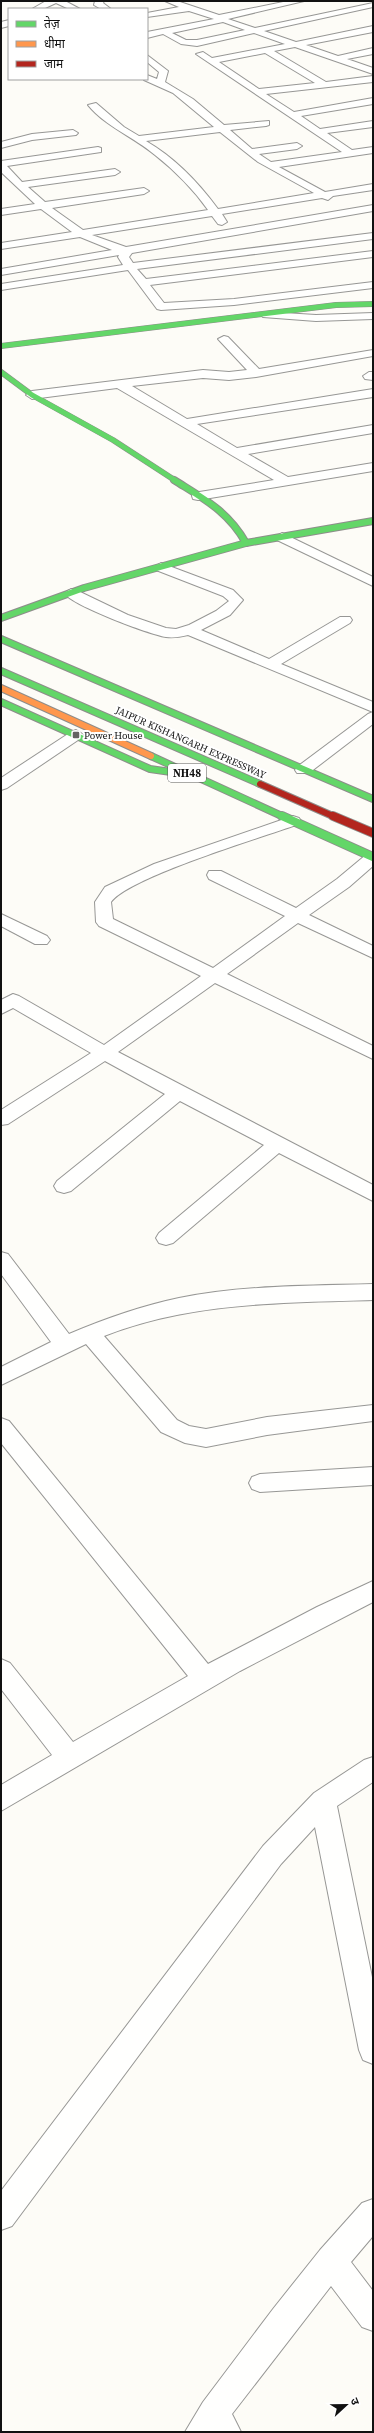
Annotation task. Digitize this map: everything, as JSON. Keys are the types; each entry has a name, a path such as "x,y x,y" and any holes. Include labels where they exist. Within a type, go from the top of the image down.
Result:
{"main road":[{"path":"1,346 267,315 336,305 373,304"},
{"path":"1,372 32,395 113,440 221,510 236,525 246,543"},
{"path":"1,618 71,593 246,543 373,521"},
{"path":"1,639 373,799"},
{"name":"JAIPUR KISHANGARH EXPRESSWAY","path":"1,671 373,834"},
{"name":"NH48","path":"1,688 373,857"},
{"path":"1,702 150,769 192,775"}],"street":[{"path":"38,8 53,1"},
{"path":"58,1 74,8"},
{"path":"100,1 97,3 105,8"},
{"path":"169,1 373,71"},
{"path":"148,35 221,19 249,11 300,1"},
{"path":"27,4 34,8"},
{"path":"165,32 184,42 192,43 373,5"},
{"path":"238,6 249,11"},
{"path":"148,15 188,8"},
{"path":"212,61 373,29"},
{"path":"268,51 323,84"},
{"path":"337,59 373,51"},
{"path":"200,54 350,153"},
{"path":"148,59 164,72 161,81"},
{"path":"148,78 161,81 187,98 221,129 250,152 353,212 369,224"},
{"path":"259,92 373,79"},
{"path":"292,114 373,101"},
{"path":"94,105 121,129 158,152 203,195 231,232 251,249"},
{"path":"137,139 266,123"},
{"path":"317,132 373,124"},
{"path":"1,144 73,128"},
{"path":"250,152 297,146"},
{"path":"1,165 98,150"},
{"path":"271,165 373,150"},
{"path":"1,165 17,182 44,206 98,242 128,251"},
{"path":"1,183 115,172"},
{"path":"1,246 373,187"},
{"path":"1,212 144,191"},
{"path":"1,272 373,208"},
{"path":"1,287 131,265 251,249 373,236"},
{"path":"14,244 38,265"},
{"path":"128,251 122,257 131,265 160,307 179,307 304,295 373,285"},
{"path":"143,283 373,254"},
{"path":"267,315 316,318 373,316"},
{"path":"224,339 256,373"},
{"path":"32,395 203,374 220,374 230,376 256,373 373,353"},
{"path":"120,384 285,481"},
{"path":"183,422 373,393"},
{"path":"236,452 373,429"},
{"path":"198,496 373,467"},
{"path":"282,537 373,582"},
{"path":"71,593 163,632 174,633 190,631 231,608 236,600 228,593 161,567"},
{"path":"269,664 344,620"},
{"path":"190,631 269,664 372,717 303,770"},
{"path":"1,784 76,735"},
{"path":"293,820 160,868 111,891 103,902 105,922 373,1054"},
{"path":"1,1119 105,1053 216,976 343,883 373,857"},
{"path":"215,875 373,953"},
{"path":"1,919 41,940"},
{"path":"1,1008 12,1000 177,1094 278,1144 373,1194"},
{"path":"64,1186 177,1094"},
{"path":"166,1238 278,1144"},
{"path":"1,1259 65,1345"},
{"path":"1,1377 90,1334 152,1312 217,1299 373,1292"},
{"path":"90,1334 169,1426 185,1434 206,1438 267,1426 373,1413"},
{"path":"1,1427 205,1679"},
{"path":"260,1482 373,1476"},
{"path":"1,1799 69,1757 205,1679 337,1607 373,1591"},
{"path":"1,1670 69,1757"},
{"path":"1,2215 272,1856 323,1801 373,1768"},
{"path":"323,1801 373,2050"},
{"path":"213,2426 253,2358 331,2261 373,2214"},
{"path":"331,2261 373,2316"}],"traffic: fast":[{"path":"1,346 336,305 373,304"},
{"path":"1,372 32,395 113,440 221,510 236,525 246,543 84,588 1,618"},
{"path":"246,543 373,521"},
{"path":"1,639 373,799"},
{"path":"1,671 260,784"},
{"path":"1,702 150,769 192,775"},
{"path":"151,756 373,857"}],"traffic: slow":[{"path":"1,688 151,756"}],"traffic: jam":[{"path":"260,784 373,833"}],"place":[{"name":"Power House","path":"76,735"}]}
